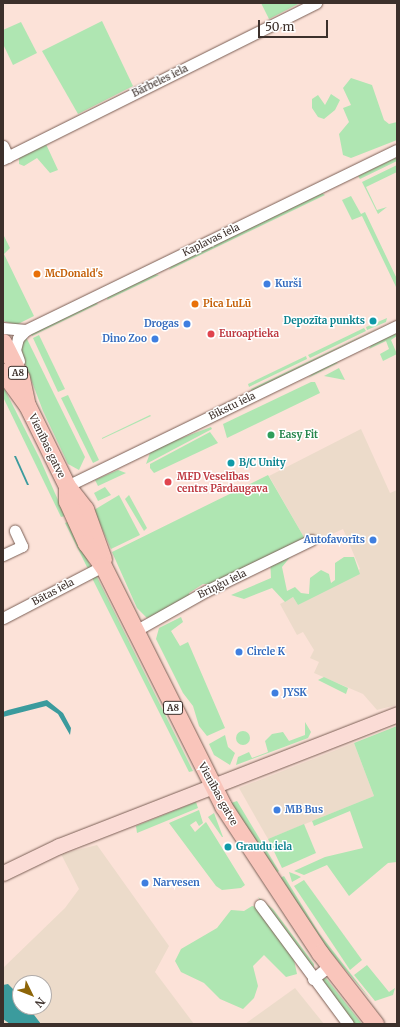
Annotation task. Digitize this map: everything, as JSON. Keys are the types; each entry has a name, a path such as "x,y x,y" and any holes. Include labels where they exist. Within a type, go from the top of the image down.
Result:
{"highway":[{"name":"Vienības gatve","path":"3,342 8,376 27,405 67,486 85,509 101,547 103,566 211,785 260,867 329,966 375,1024"}],"main road":[{"path":"3,873 59,846 211,785 397,714"}],"street":[{"name":"Bārbeles iela","path":"5,158 316,3"},
{"path":"3,146 5,158"},
{"name":"Kaplavas iela","path":"26,330 397,150"},
{"name":"Bikstu iela","path":"67,486 397,326"},
{"path":"3,328 26,330"},
{"path":"8,376 18,338 26,330"},
{"path":"3,555 22,546 14,531"},
{"name":"Briņģu iela","path":"135,631 206,591 311,540"},
{"name":"Bātas iela","path":"3,618 103,566"},
{"path":"260,905 313,979 348,1024"},
{"path":"313,979 329,966"}],"shaded area":[{"path":"361,429 390,493 397,490 397,700 396,705 377,710 363,694 314,673 319,662 310,658 314,650 303,632 297,635 280,604 293,597 298,605 360,569 343,529 313,543 305,539 269,476"},
{"path":"354,743 374,796 268,839 239,788"},
{"path":"97,845 169,946 155,972 194,1024 3,1024 3,968 65,908 79,889 61,854"},
{"path":"295,988 324,1024 245,1024"}],"green space":[{"path":"261,3 300,3 269,19"},
{"path":"102,21 133,86 78,114 42,51"},
{"path":"21,22 37,53 13,65 3,44 3,30"},
{"path":"351,78 372,85 384,120 389,124 397,122 397,140 351,158 343,155 339,134 349,122 343,108 351,105 343,88"},
{"path":"331,94 340,100 335,110 324,119 318,117 312,108 312,99 318,95 325,105"},
{"path":"45,142 58,170 50,173 37,158 24,166 19,164 19,156"},
{"path":"397,157 397,161 360,179 358,176"},
{"path":"397,165 397,172 366,187 377,210 387,207 378,214 362,182"},
{"path":"322,193 325,195 169,270 172,265"},
{"path":"351,196 361,214 365,212 397,279 397,289 362,216 352,220 342,200"},
{"path":"3,234 10,248 4,254 34,316 16,325 3,321"},
{"path":"153,274 159,275 107,300 108,296"},
{"path":"95,302 98,304 32,336 30,333"},
{"path":"387,318 386,322 367,330 366,327"},
{"path":"385,325 252,391 251,389"},
{"path":"364,328 366,331 310,358 308,355"},
{"path":"397,332 397,336 391,340 397,354 383,361 380,354 389,349 386,341 369,349 372,344"},
{"path":"25,335 85,457 79,470 68,464 43,411 21,353 20,345"},
{"path":"39,335 65,389 58,392 33,338"},
{"path":"306,356 307,359 249,387 248,384"},
{"path":"335,362 338,363 308,378 320,368"},
{"path":"339,368 345,380 324,376"},
{"path":"311,382 315,382 320,393 227,438 223,424"},
{"path":"3,386 40,459 65,516 61,517 3,397"},
{"path":"68,395 99,460 93,463 61,398"},
{"path":"150,415 151,416 102,439 102,438"},
{"path":"211,427 212,429 146,464 150,453 168,443"},
{"path":"210,432 218,443 154,473 150,468 150,464"},
{"path":"118,470 126,473 98,486 95,480"},
{"path":"268,475 305,539 282,567 287,591 295,587 301,593 309,594 310,578 321,570 329,574 331,583 335,580 335,563 344,557 354,557 360,574 298,605 293,597 285,602 272,588 244,599 231,595 271,578 270,558 215,584 203,584 189,593 190,599 147,618 137,608 112,552"},
{"path":"105,487 111,495 98,501 94,493"},
{"path":"119,495 140,535 111,549 94,510"},
{"path":"129,495 147,528 144,531 125,499"},
{"path":"69,521 91,567 88,569 65,523"},
{"path":"90,574 96,575 193,771 189,772"},
{"path":"181,617 183,622 171,631 180,646 188,642 225,728 207,736 199,726 193,706 183,693 156,639 159,628"},
{"path":"324,677 348,688 346,694 318,680"},
{"path":"305,722 311,732 308,738 236,765 238,757 249,752 252,758 268,752 265,741 272,734 283,732 289,741 305,735"},
{"path":"397,726 397,862 388,863 349,896 327,865 304,875 294,871 325,857 363,848 350,811 314,826 312,821 374,796 354,743"},
{"path":"243,731 248,733 250,738 248,743 243,745 238,743 236,738 238,733"},
{"path":"225,735 228,747 235,753 230,765 214,755 209,744"},
{"path":"237,801 279,871 276,873 231,803"},
{"path":"196,802 198,808 137,833 136,826"},
{"path":"199,810 203,823 199,826 196,821 190,825 195,832 206,822 245,885 241,888 222,890 216,886 169,823"},
{"path":"214,813 223,837 208,817"},
{"path":"304,824 316,853 282,868 268,839"},
{"path":"289,872 297,875 301,877 292,882"},
{"path":"284,876 319,933 372,1001 320,940 280,878"},
{"path":"304,880 362,960 350,970 294,886"},
{"path":"258,897 273,909 314,964 314,971"},
{"path":"252,906 257,907 294,960 297,974 286,977 264,955 253,966 258,986 254,998 243,1009 220,999 204,983 181,972 175,961 181,949 217,928 231,910 244,911"},
{"path":"367,965 389,992 395,988 393,995 375,1001 354,975"},
{"path":"321,978 326,978 362,1024 354,1024"}],"water":[{"path":"14,456 16,456 29,485 27,485"},
{"path":"47,700 63,713 71,728 70,735 58,714 46,706 3,717 3,712 8,710"},
{"path":"8,984 12,988 12,1015 34,1015 41,1024 10,1024 3,1019 3,985"}],"place":[{"name":"McDonald's","path":"37,274"},
{"name":"Kurši","path":"267,284"},
{"name":"Pica LuLū","path":"195,304"},
{"name":"Depozīta punkts","path":"373,321"},
{"name":"Drogas","path":"187,324"},
{"name":"Euroaptieka","path":"211,334"},
{"name":"Dino Zoo","path":"155,339"},
{"name":"Easy Fit","path":"271,435"},
{"name":"B/C Unity","path":"231,463"},
{"name":"MFD Veselības centrs Pārdaugava","path":"168,482"},
{"name":"Autofavorīts","path":"373,540"},
{"name":"Circle K","path":"239,652"},
{"name":"JYSK","path":"275,693"},
{"name":"MB Bus","path":"277,810"},
{"name":"Graudu iela","path":"228,847"},
{"name":"Narvesen","path":"145,883"}]}
